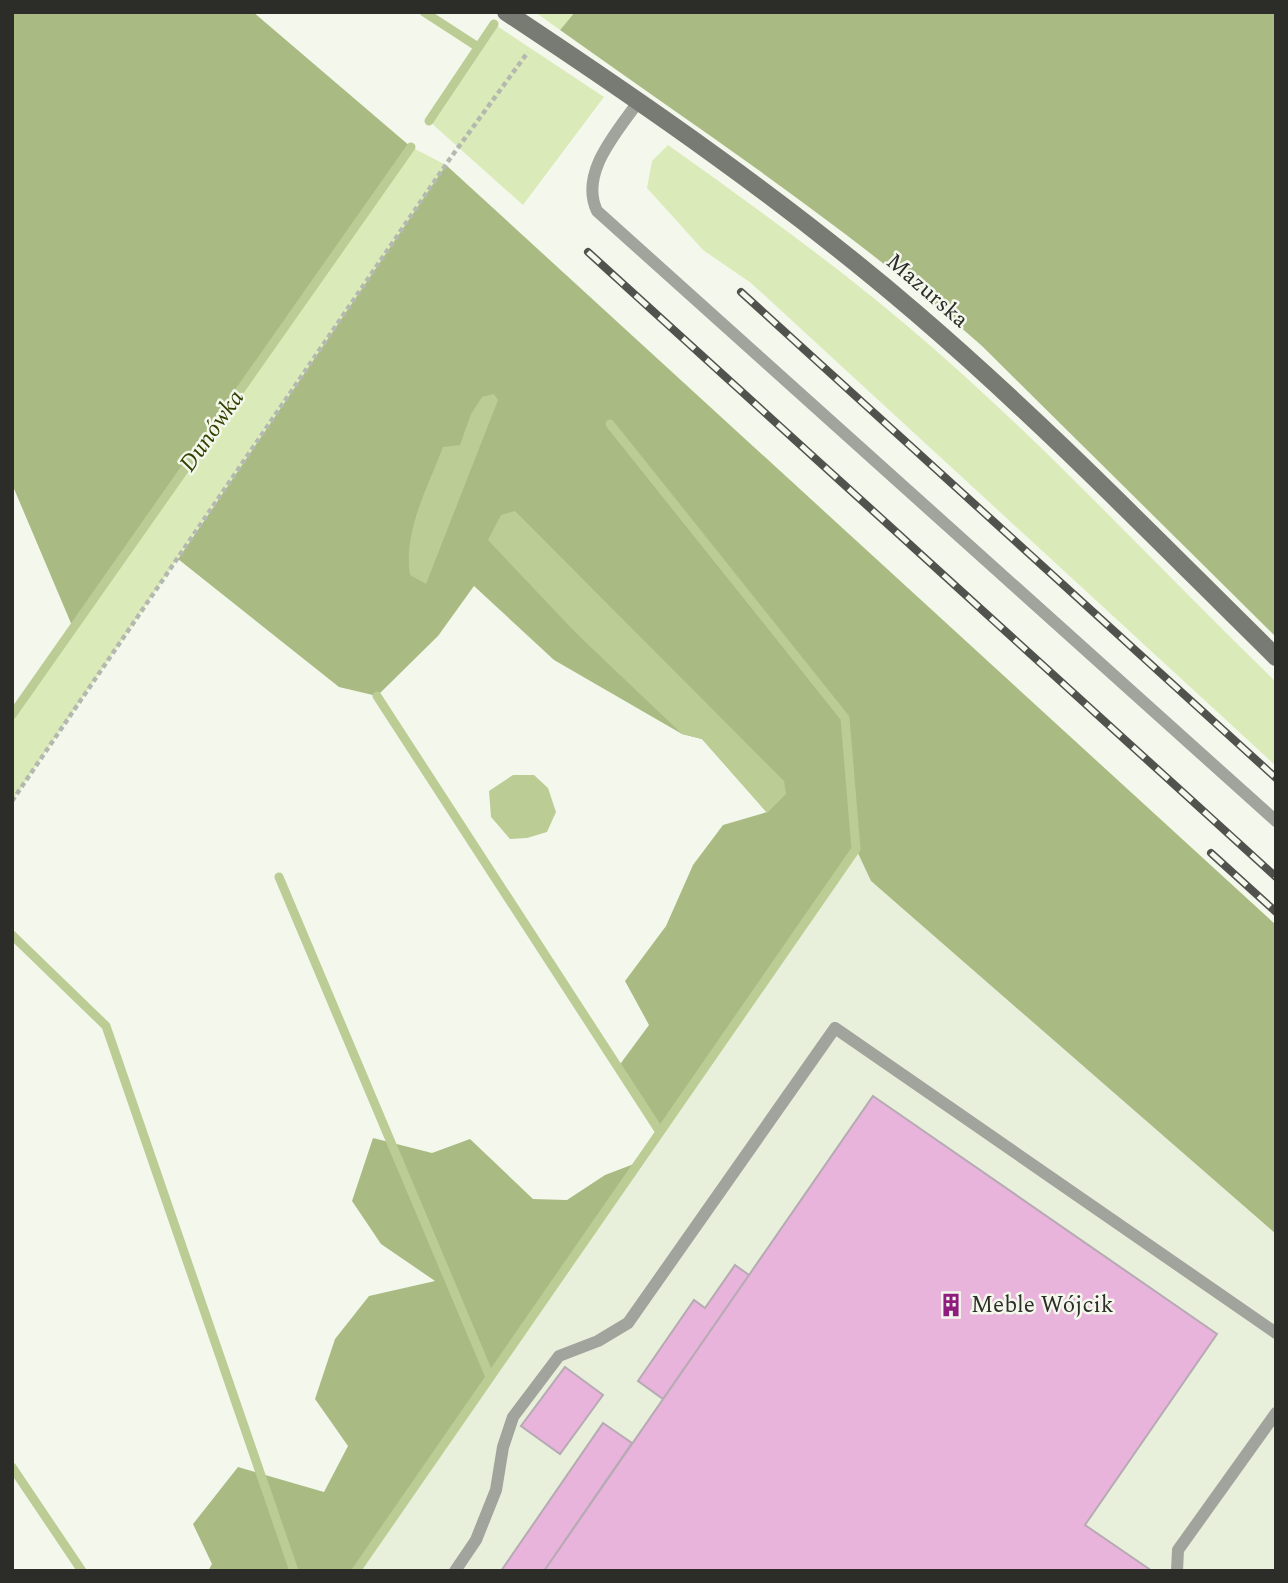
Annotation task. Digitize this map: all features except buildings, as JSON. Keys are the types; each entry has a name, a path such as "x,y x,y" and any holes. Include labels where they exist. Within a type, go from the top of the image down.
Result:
{"main road":[{"name":"Mazurska","path":"506,12 778,201 916,313 1051,436 1276,657"}],"lane":[{"path":"638,102 596,167 591,190 597,211 1276,821"},
{"path":"455,1571 476,1540 496,1490 503,1447 513,1417 559,1356 598,1340 628,1323 835,1028 1276,1333"},
{"path":"1177,1571 1178,1550 1276,1413"}],"path":[{"path":"12,800 449,160 541,35"}],"shaded area":[{"path":"12,12 253,12 411,147 73,628 12,484"},
{"path":"535,12 575,12 560,30"},
{"path":"575,12 1276,12 1276,637 982,346 932,303 776,182 560,30"},
{"path":"494,24 604,97 523,205 429,121"},
{"path":"668,145 847,277 954,366 1048,454 1276,682 1276,766 751,283 703,250 647,188 652,161"},
{"path":"411,147 446,165 12,801 12,715"},
{"path":"446,165 1276,925 1276,1234 871,881 856,849 660,1132 618,1067 649,1025 625,981 666,926 693,865 723,825 767,812 702,739 682,734 554,660 474,586 438,636 377,696 339,687 178,559"},
{"path":"494,394 498,400 426,584 410,575 410,542 418,510 443,447 460,445 471,414 482,397"},
{"path":"515,511 784,781 786,794 767,813 702,739 682,734 576,633 488,540 501,515"},
{"path":"513,775 534,775 548,788 556,812 547,832 527,838 510,839 491,817 489,791"},
{"path":"856,849 871,881 1276,1234 1276,1571 356,1571"},
{"path":"373,1138 432,1153 470,1139 533,1199 567,1200 605,1175 639,1162 356,1571 208,1571 212,1564 193,1524 238,1467 324,1492 348,1446 315,1399 335,1339 369,1296 435,1281 381,1244 352,1201"}],"waterway":[{"path":"424,12 478,47"},
{"name":"Dunówka","path":"429,121 494,24"},
{"name":"Dunówka","path":"12,715 411,147"},
{"path":"356,1571 856,849 845,718 610,424"},
{"path":"377,696 660,1132"},
{"path":"279,877 490,1377"},
{"path":"12,935 106,1026 294,1571"},
{"path":"12,1467 82,1571"}],"railway":[{"path":"588,252 1276,877"},
{"path":"741,292 1276,778"},
{"path":"1211,853 1276,912"}],"place":[{"name":"Meble Wójcik","path":"951,1305"}]}
